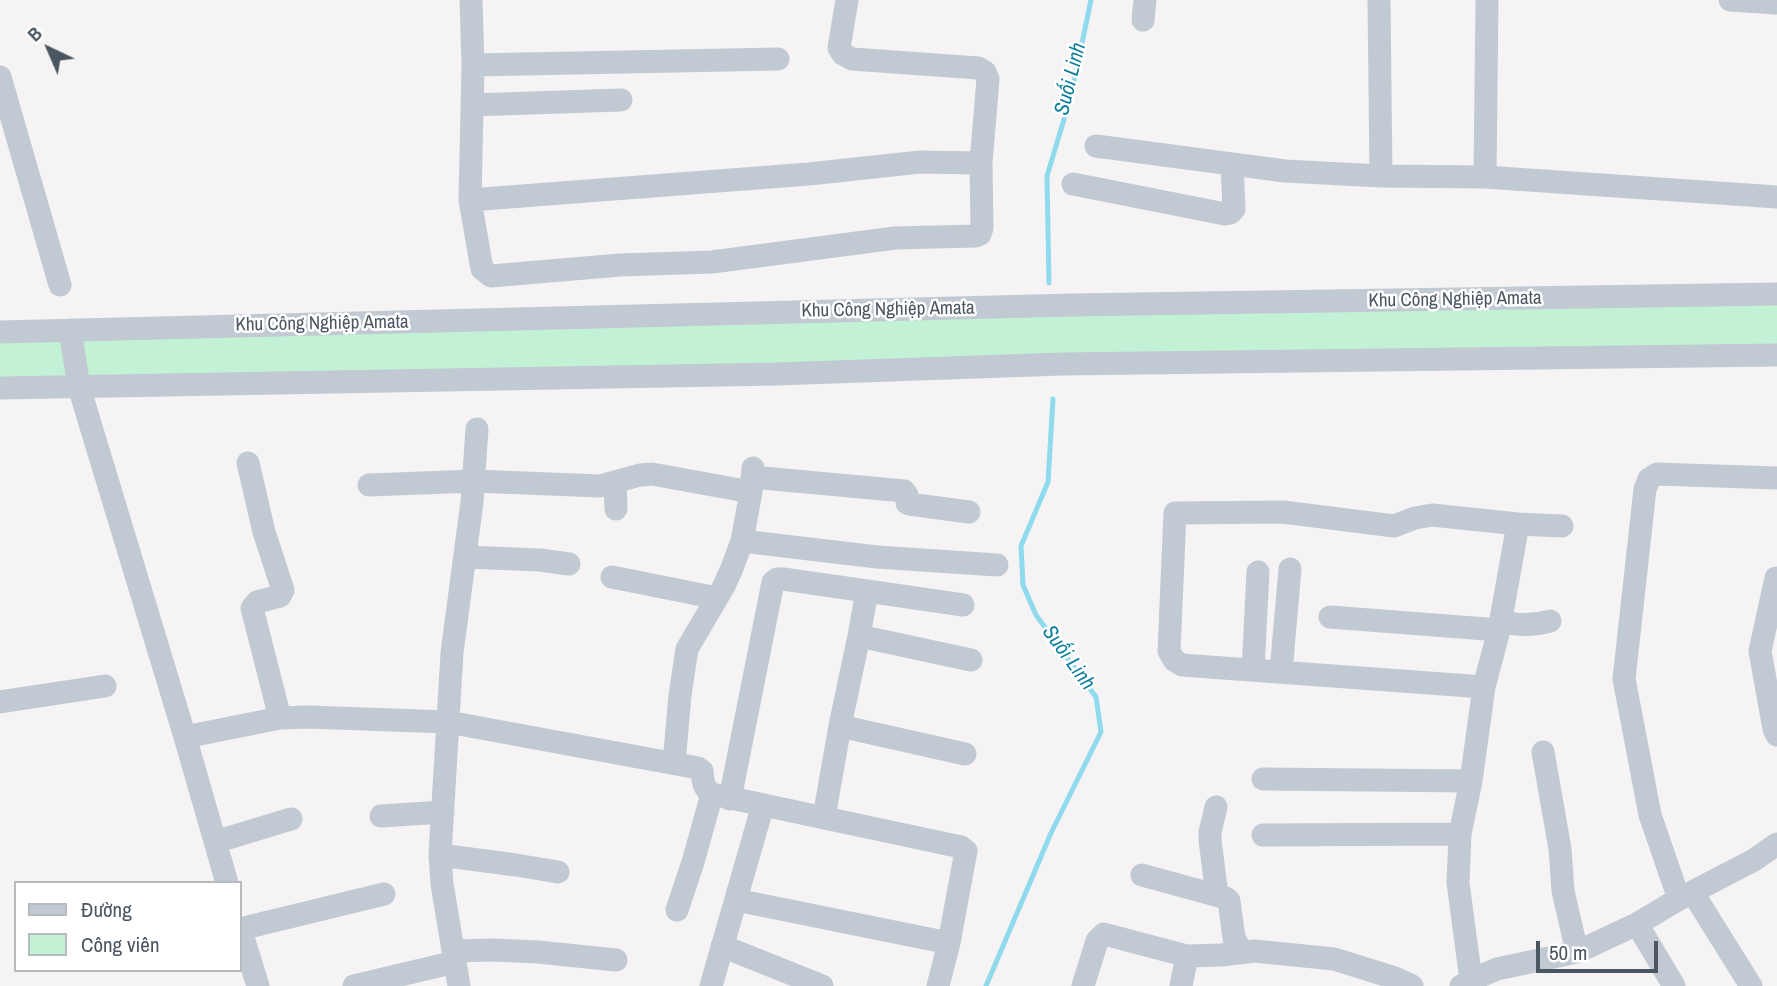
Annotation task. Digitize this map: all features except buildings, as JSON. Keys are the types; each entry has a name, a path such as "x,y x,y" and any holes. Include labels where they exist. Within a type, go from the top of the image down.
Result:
{"street":[{"path":"471,0 473,65 470,200 482,268 491,276 620,265 712,262 895,238 980,234 981,163 988,79 985,72 978,68 852,59 839,48 847,0"},
{"path":"1379,0 1381,176"},
{"path":"1485,177 1487,0"},
{"path":"1730,0 1777,2"},
{"path":"473,65 778,59"},
{"path":"0,77 60,285"},
{"path":"472,105 621,100"},
{"path":"1096,146 1285,171 1381,176 1485,177 1777,197"},
{"path":"470,200 809,174 920,162 981,163"},
{"path":"1073,184 1225,214 1234,209 1232,164"},
{"name":"Khu Công Nghiệp Amata","path":"0,332 1086,305 1777,295"},
{"path":"69,330 79,387 226,881"},
{"path":"0,388 763,374 1062,364 1777,355"},
{"path":"459,986 442,884 440,855 452,653 474,481 477,429"},
{"path":"248,463 264,532 283,590 280,596 257,602 252,608 280,718"},
{"path":"369,485 474,481 600,486 652,474 904,491 909,504 969,512"},
{"path":"1751,986 1686,896 1650,815 1624,679 1645,489 1649,479 1657,474 1777,478"},
{"path":"674,763 687,649 732,568 742,541 752,479"},
{"path":"615,483 616,509"},
{"path":"1485,687 1182,665 1174,660 1169,651 1175,513 1283,512 1394,526 1432,515 1562,526"},
{"path":"1518,524 1500,626 1485,687 1460,834 1458,883 1466,983 1497,969 1577,952 1637,924 1754,860 1777,844"},
{"path":"742,541 877,557 997,565"},
{"path":"465,561 540,560 569,564"},
{"path":"465,561 508,570"},
{"path":"1282,672 1290,569"},
{"path":"1253,670 1258,572"},
{"path":"612,577 717,598"},
{"path":"1776,578 1760,651 1777,735"},
{"path":"677,910 693,862 721,797 773,582 783,579 963,605"},
{"path":"824,817 867,591"},
{"path":"1330,617 1500,626 1550,621"},
{"path":"859,636 971,660"},
{"path":"0,702 106,686"},
{"path":"185,737 280,718 448,722 698,768 702,771 706,790 721,797 964,849 966,852 949,943 938,986"},
{"path":"840,726 965,754"},
{"path":"1543,751 1560,849 1563,891 1577,952"},
{"path":"1263,779 1471,781"},
{"path":"711,986 763,805"},
{"path":"1216,807 1210,832 1217,895"},
{"path":"381,816 443,812"},
{"path":"215,842 291,819"},
{"path":"1263,835 1460,834"},
{"path":"440,855 558,872"},
{"path":"1142,875 1226,898 1229,901 1234,938 1242,952"},
{"path":"242,928 384,894"},
{"path":"736,900 949,943"},
{"path":"1637,924 1674,986"},
{"path":"242,934 258,986"},
{"path":"1083,986 1097,941 1104,934 1187,956 1255,951 1334,959 1412,986"},
{"path":"722,946 822,986"},
{"path":"354,986 454,957 495,950 616,960"},
{"path":"1181,986 1187,956"}],"green space":[{"path":"1777,304 1777,345 83,378 76,339 1042,316"},
{"path":"66,339 72,378 0,379 0,341"}],"waterway":[{"name":"Suối Linh","path":"1049,283 1047,176 1071,96 1091,0"},
{"name":"Suối Linh","path":"986,986 1051,833 1101,732 1096,697 1036,615 1023,585 1021,546 1048,482 1053,399"}]}
